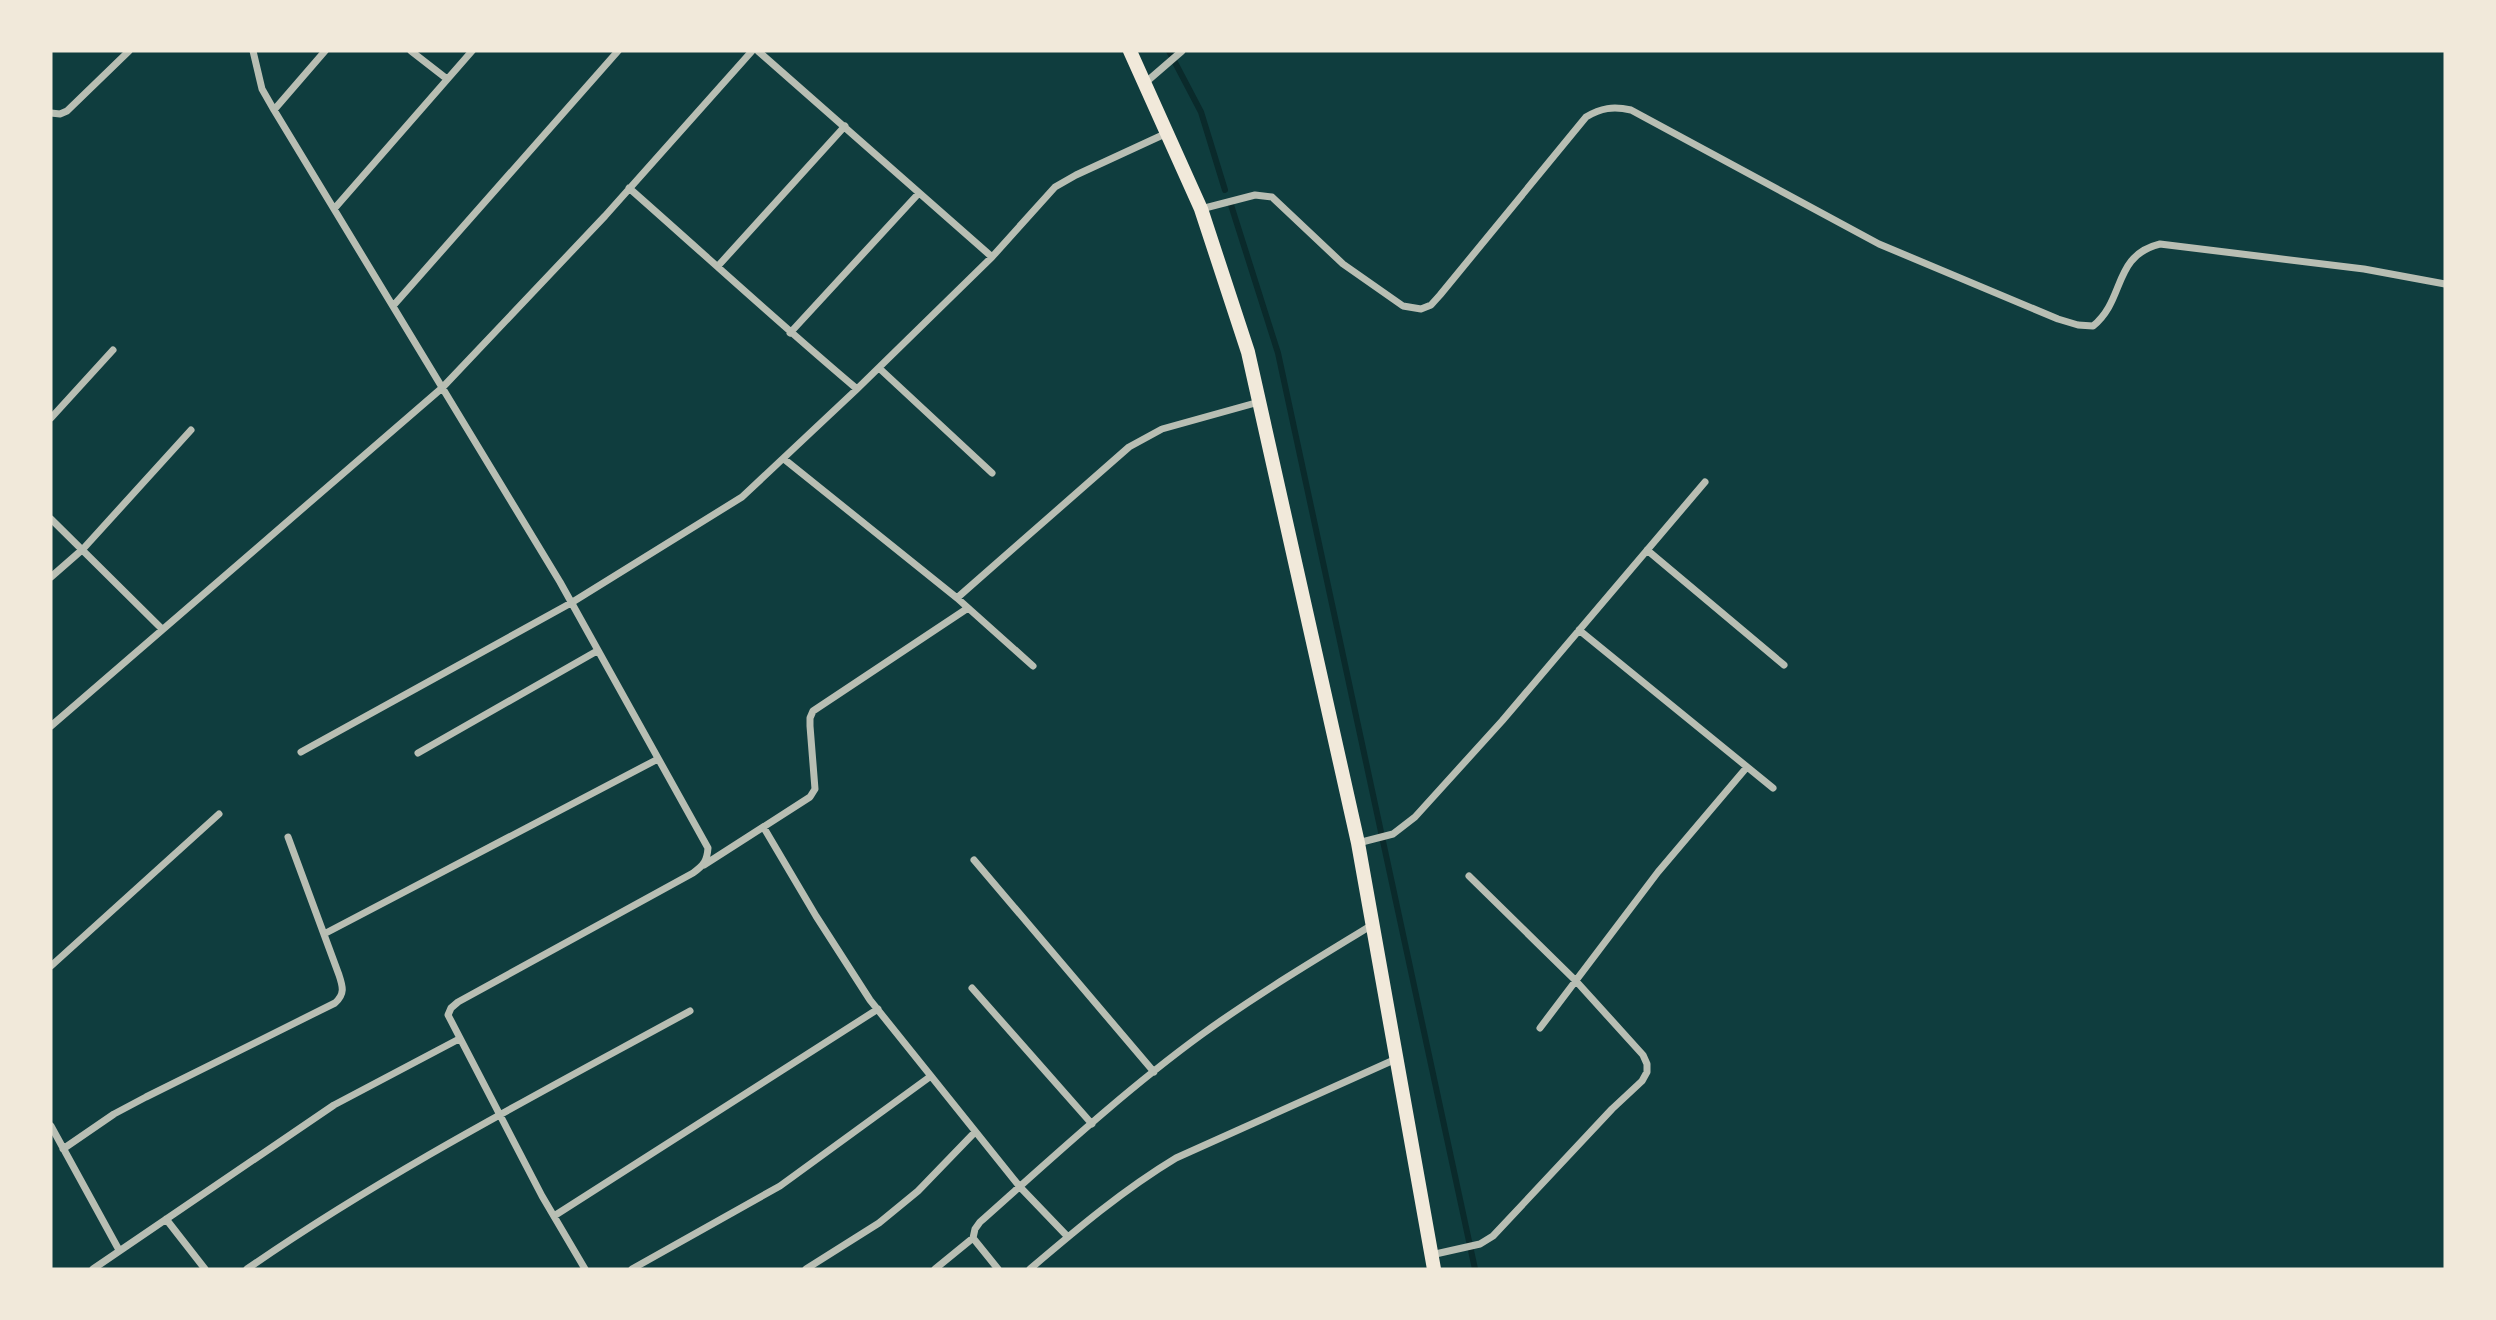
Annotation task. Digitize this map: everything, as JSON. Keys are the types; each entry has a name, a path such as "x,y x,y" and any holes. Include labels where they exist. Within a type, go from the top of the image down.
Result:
{"main road":[{"path":"1130,51 1201,208 1232,300 1259,402 1358,843 1432,1262"}],"street":[{"path":"51,113 60,114 67,111 129,51"},
{"path":"253,51 262,89 571,603 708,848 708,858 704,865"},
{"path":"274,110 325,51"},
{"path":"411,51 447,79"},
{"path":"334,209 472,51"},
{"path":"393,306 618,51"},
{"path":"51,726 442,388 629,188 752,51"},
{"path":"758,51 992,257"},
{"path":"1145,83 1181,51"},
{"path":"1201,208 1255,195 1272,197 1359,276 1403,306 1413,310 1422,309 1431,305 1440,295 1586,117 1598,110 1616,106 1631,110 1879,244 2058,320 2078,325 2093,326 2103,318 2126,268 2136,253 2160,244 2364,269 2445,284"},
{"path":"718,266 845,126"},
{"path":"301,752 571,603 723,510 762,481 879,368 992,257 1055,187 1167,134"},
{"path":"629,188 790,333 857,389"},
{"path":"790,333 919,192"},
{"path":"51,418 113,350"},
{"path":"879,368 992,473"},
{"path":"957,598 1129,447 1162,429 1259,402"},
{"path":"51,577 83,549 191,430"},
{"path":"784,459 957,598 1033,666"},
{"path":"1358,843 1393,834 1415,817 1705,482"},
{"path":"51,519 162,629"},
{"path":"1647,550 1784,665"},
{"path":"585,1269 459,1039 448,1015 451,1008 693,873 801,805 815,789 810,726 813,711 968,608"},
{"path":"1579,630 1773,788"},
{"path":"418,753 597,651"},
{"path":"324,934 658,759"},
{"path":"1541,1028 1658,872 1747,766"},
{"path":"51,966 219,814"},
{"path":"764,828 816,916 878,1009 1020,1187 1068,1237"},
{"path":"63,1149 114,1114 341,998 343,987 288,837"},
{"path":"974,860 1154,1072"},
{"path":"1432,1262 1480,1244 1493,1236 1612,1109 1642,1081 1647,1072 1643,1055 1576,981 1469,876"},
{"path":"935,1269 973,1238 975,1228 980,1222 1092,1124 1201,1035 1373,925"},
{"path":"972,988 1092,1124"},
{"path":"554,1216 878,1009"},
{"path":"247,1269 314,1224 499,1116 690,1011"},
{"path":"93,1269 334,1105 459,1039"},
{"path":"1030,1269 1122,1192 1177,1158 1396,1059"},
{"path":"632,1269 780,1185 930,1076"},
{"path":"51,1126 119,1250"},
{"path":"806,1269 879,1223 918,1191 975,1132"},
{"path":"166,1219 205,1269"},
{"path":"973,1238 998,1269"}],"waterway":[{"path":"1169,51 1201,112 1225,190"},
{"path":"1231,205 1278,353 1475,1269"}]}
